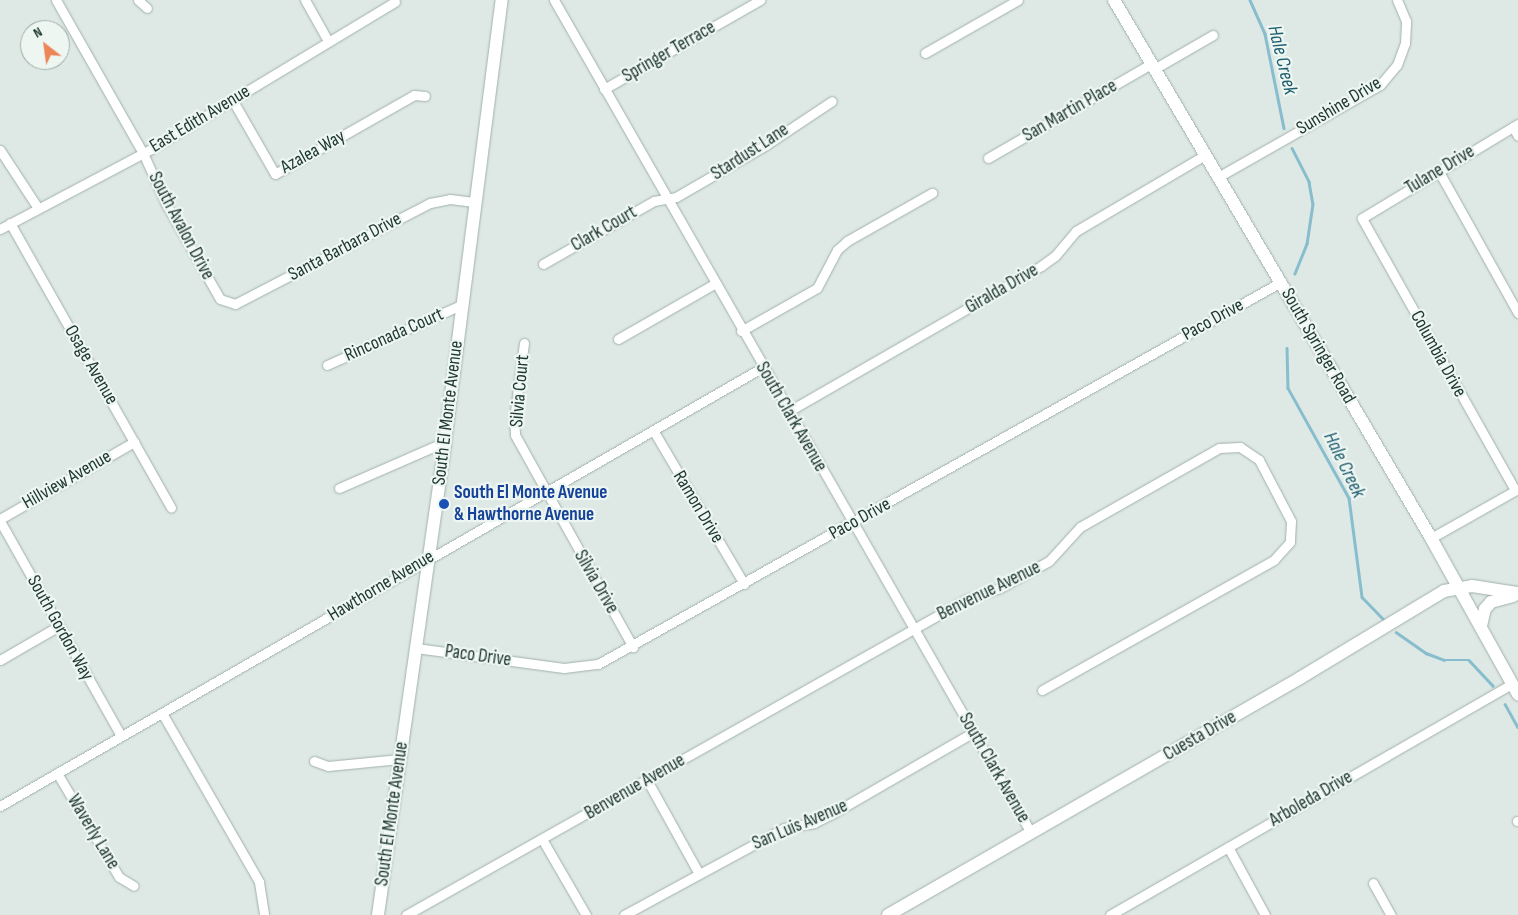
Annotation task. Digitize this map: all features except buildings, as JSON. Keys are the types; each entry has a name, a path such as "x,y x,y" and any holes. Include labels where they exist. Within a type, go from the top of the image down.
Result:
{"street":[{"name":"South Avalon Drive","path":"56,0 143,153 166,204 220,299"},
{"path":"138,0 147,8"},
{"path":"305,0 328,41"},
{"name":"South El Monte Avenue","path":"378,915 445,442 474,202 502,0"},
{"name":"South Clark Avenue","path":"554,0 714,284 915,628 1031,833"},
{"name":"Springer Terrace","path":"604,89 760,0"},
{"path":"925,53 1018,0"},
{"name":"South Springer Road","path":"1114,0 1432,538 1515,689"},
{"name":"Sunshine Drive","path":"1218,177 1380,85 1397,65 1405,43 1406,21 1397,0"},
{"name":"East Edith Avenue","path":"0,229 143,153 233,101 328,41 395,2"},
{"name":"San Martin Place","path":"988,158 1152,66 1213,35"},
{"name":"Azalea Way","path":"233,101 275,174 414,95 425,96"},
{"name":"Stardust Lane","path":"666,199 676,197 766,145 832,101"},
{"path":"1515,125 1518,136"},
{"name":"Tulane Drive","path":"1362,218 1438,170 1515,125"},
{"path":"0,150 38,208"},
{"name":"Giralda Drive","path":"789,411 1041,266 1055,256 1076,231 1206,155"},
{"path":"1438,170 1518,313"},
{"path":"741,331 817,288 834,254 847,241 932,193"},
{"name":"Santa Barbara Drive","path":"220,299 235,304 430,203 450,199 474,202"},
{"name":"Clark Court","path":"543,264 654,201 666,199"},
{"name":"Columbia Drive","path":"1362,218 1516,489"},
{"name":"Osage Avenue","path":"10,223 171,508"},
{"name":"Paco Drive","path":"416,648 580,668 598,664 853,523 1280,282"},
{"path":"618,338 714,284"},
{"name":"Rinconada Court","path":"327,365 461,305"},
{"name":"Silvia Court","path":"524,343 514,419 515,435 544,491"},
{"name":"Hawthorne Avenue","path":"0,806 428,560 544,491 763,367"},
{"name":"Ramon Drive","path":"653,430 744,584"},
{"name":"Hillview Avenue","path":"0,520 134,442"},
{"path":"338,488 445,442"},
{"name":"Benvenue Avenue","path":"406,915 965,600 1000,588 1049,561 1080,527 1219,448 1240,447 1259,460 1291,521 1290,542 1274,560 1042,690"},
{"path":"1432,538 1516,489"},
{"name":"Silvia Drive","path":"544,491 633,646"},
{"name":"South Gordon Way","path":"0,520 121,736"},
{"name":"Cuesta Drive","path":"888,915 902,912 1031,833 1308,674 1444,591 1460,587 1518,594"},
{"path":"1481,626 1485,610 1492,602 1518,594"},
{"path":"0,660 59,626"},
{"name":"Arboleda Drive","path":"1110,915 1228,847 1515,689"},
{"path":"162,713 259,882 264,915"},
{"name":"San Luis Avenue","path":"624,915 784,828 814,823 830,815 974,732"},
{"path":"314,761 328,766 400,759"},
{"name":"Waverly Lane","path":"57,773 119,877 134,886"},
{"path":"647,780 699,874"},
{"path":"542,839 586,915"},
{"path":"1228,847 1266,915"},
{"path":"1373,883 1391,915"}],"waterway":[{"name":"Hale Creek","path":"1250,0 1265,34 1284,128"},
{"name":"Hale Creek","path":"1292,148 1309,182 1313,204 1307,244 1295,274"},
{"name":"Hale Creek","path":"1287,348 1288,388 1349,498 1362,597 1385,621"},
{"name":"Hale Creek","path":"1396,632 1426,653 1444,660 1469,660 1493,686"},
{"name":"Hale Creek","path":"1505,704 1518,727"}],"place":[{"name":"South El Monte Avenue & Hawthorne Avenue","path":"444,504"}]}
